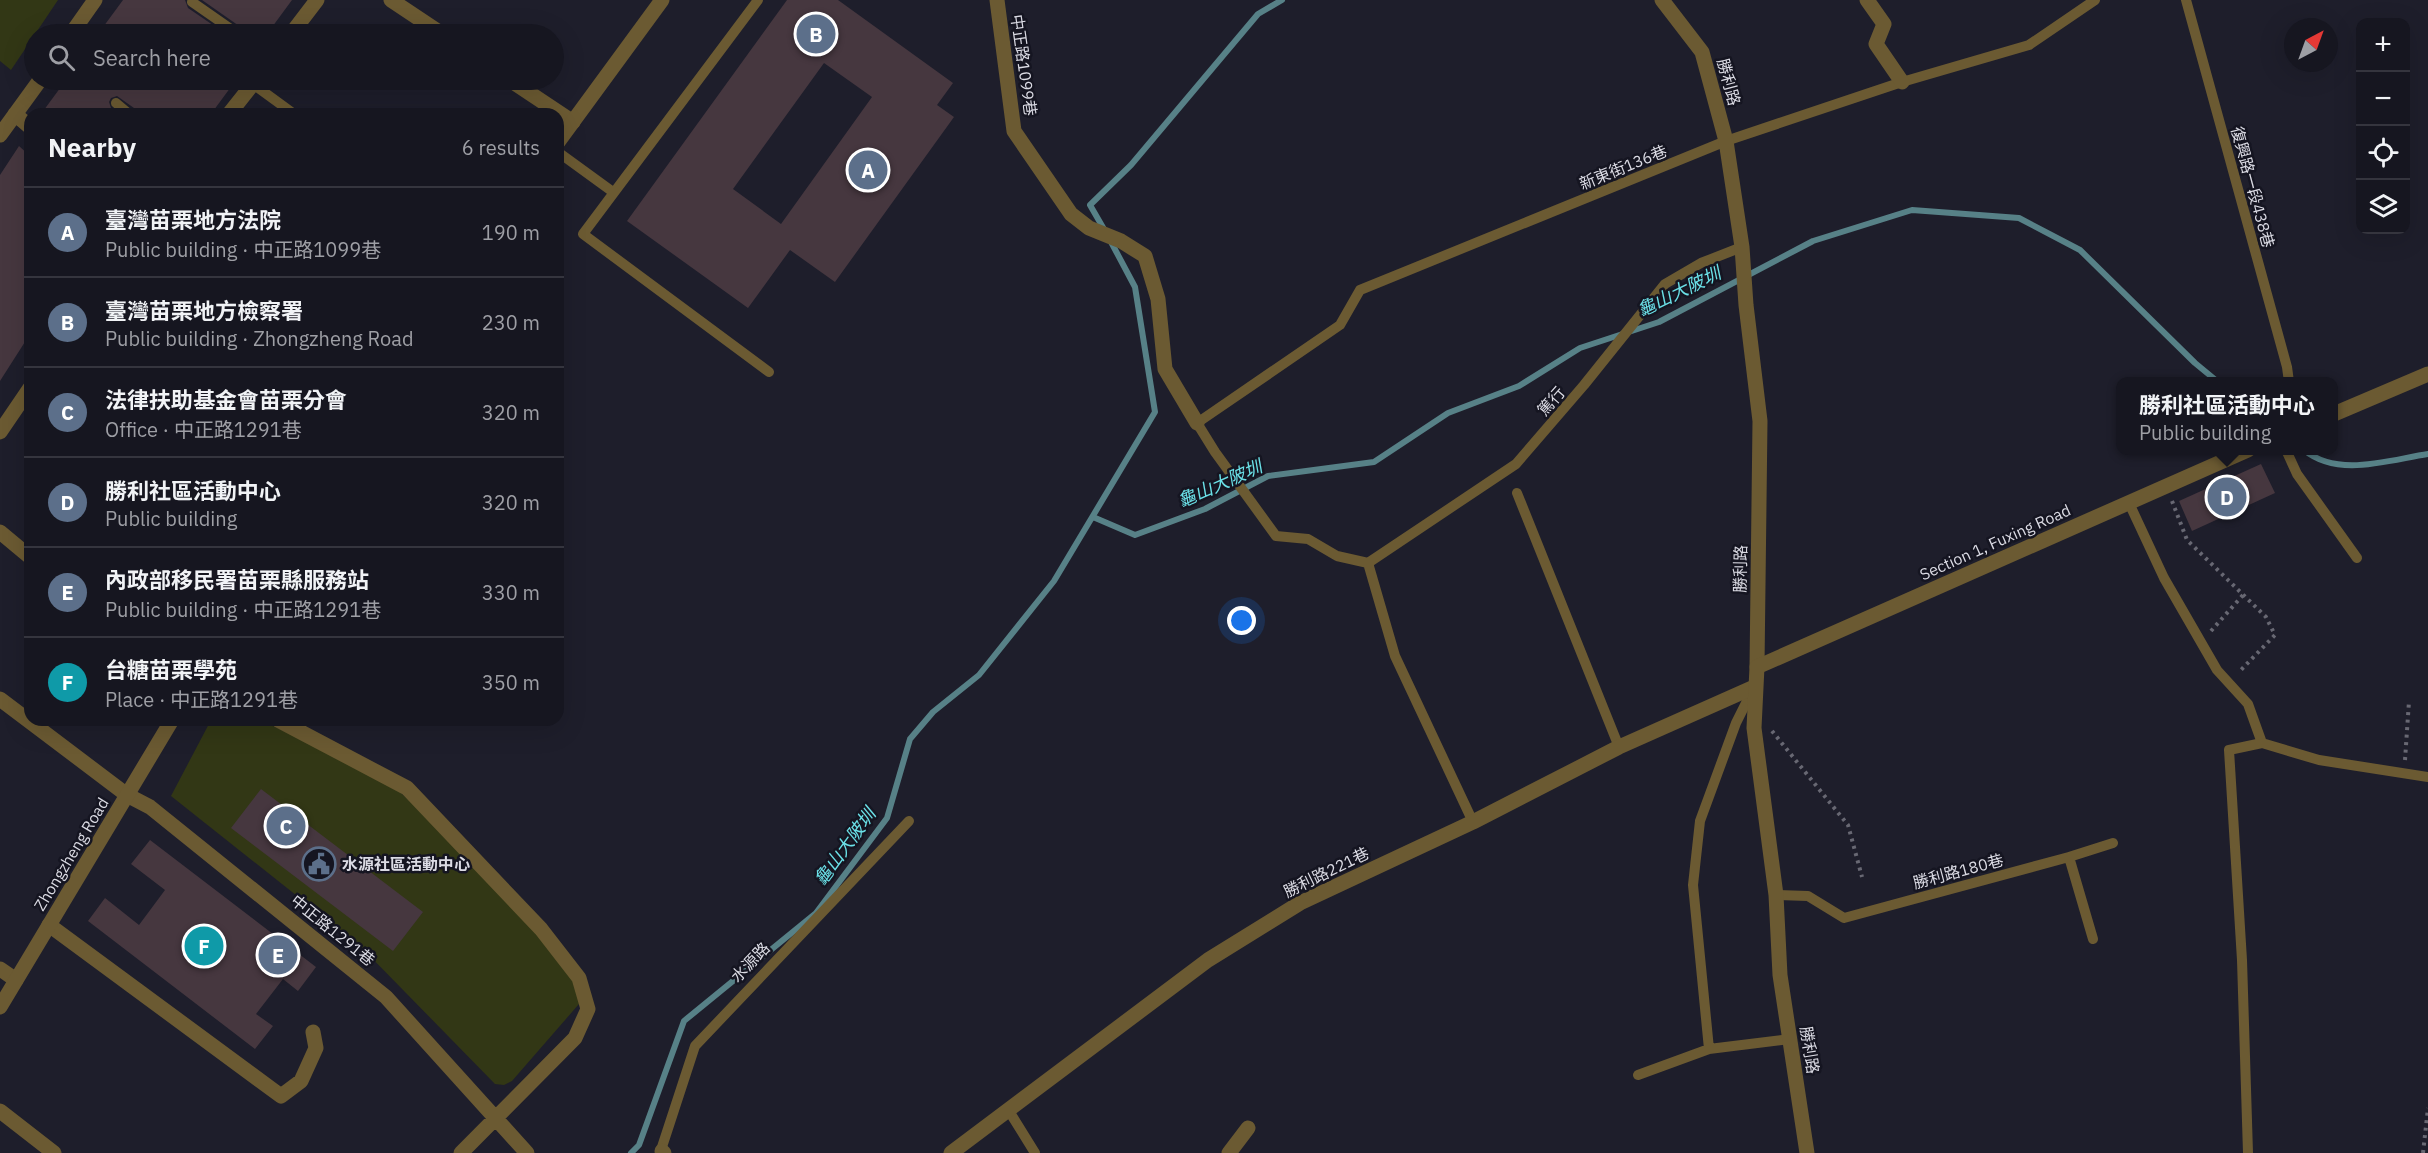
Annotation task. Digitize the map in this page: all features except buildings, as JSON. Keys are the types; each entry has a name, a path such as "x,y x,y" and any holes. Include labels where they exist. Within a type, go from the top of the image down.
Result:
{"street":[{"path":"78,24 95,0"},
{"path":"299,24 317,0"},
{"path":"390,0 427,24"},
{"path":"564,134 662,0"},
{"name":"中正路1099巷","path":"997,0 1014,131 1071,214 1089,228 1116,239 1145,256 1158,299 1165,369 1197,423"},
{"name":"勝利路","path":"1662,0 1702,52 1726,141 1742,247 1746,305 1760,421 1757,667 1754,687 1754,728 1776,896 1780,975 1807,1153"},
{"path":"1867,0 1884,24 1876,44 1902,82"},
{"path":"0,135 33,90"},
{"path":"234,108 248,90"},
{"path":"525,90 552,108"},
{"path":"15,114 24,122"},
{"path":"564,116 573,122"},
{"path":"2338,412 2428,374"},
{"path":"0,432 24,397"},
{"name":"Section 1, Fuxing Road","path":"1757,667 2237,455"},
{"path":"0,532 24,552"},
{"name":"勝利路221巷","path":"951,1153 1208,960 1300,903 1473,822 1619,747 1754,687"},
{"name":"中正路1291巷","path":"0,699 24,717"},
{"name":"中正路1291巷","path":"36,726 127,795 150,807 386,997 494,1118"},
{"name":"Zhongzheng Road","path":"0,1007 168,726"},
{"path":"289,726 407,788 541,929 579,978 588,1009 575,1038 461,1153"},
{"path":"49,925 281,1096 301,1081 316,1048 313,1032"},
{"path":"0,969 16,980"},
{"path":"0,1111 54,1153"},
{"path":"494,1118 527,1153"},
{"path":"1229,1153 1248,1128"}],"lane":[{"path":"758,0 583,234 770,372"},
{"name":"新東街136巷","path":"1197,423 1340,325 1360,290 1726,141 1902,82 2029,45 2095,0"},
{"name":"復興路一段438巷","path":"2186,0 2288,377"},
{"path":"192,2 224,24"},
{"path":"264,90 286,108"},
{"path":"116,103 122,108"},
{"path":"564,156 613,192"},
{"name":"篤行","path":"1368,563 1516,464 1584,385 1665,284 1701,263 1742,247"},
{"path":"1197,423 1215,452 1276,536 1308,539 1337,556 1368,563 1395,656 1473,822"},
{"path":"2288,455 2296,474 2357,558"},
{"path":"1517,493 1619,747"},
{"path":"2129,503 2164,578 2217,670 2248,704 2262,743"},
{"path":"1709,1048 1693,885 1700,821 1736,723 1754,687"},
{"path":"2248,1153 2242,960 2229,750 2262,743 2319,760 2428,777"},
{"name":"水源路","path":"662,1152 695,1047 909,821"},
{"name":"勝利路180巷","path":"1776,896 1808,896 1844,918 2113,843"},
{"path":"2069,857 2093,939"},
{"path":"1638,1075 1709,1048 1790,1039"},
{"path":"1009,1111 1035,1153"}],"path":[{"path":"2166,487 2187,540 2266,617 2275,635 2228,682"},
{"path":"2201,642 2243,595"},
{"path":"2404,773 2409,701"},
{"path":"1754,710 1848,825 1862,877"},
{"path":"2423,1153 2428,1108"}],"green space":[{"path":"0,0 58,0 42,24 24,24 24,51 11,70 0,61"},
{"path":"208,726 273,726 386,779 445,834 574,968 582,988 579,1004 512,1081 504,1085 495,1084 360,946 171,796"}],"waterway":[{"name":"龜山大陂圳","path":"1105,231 1090,205 1131,165 1258,14 1282,0"},
{"name":"龜山大陂圳","path":"1093,517 1135,535 1205,509 1268,476 1374,462 1448,413 1519,386 1580,348 1659,322 1813,241 1912,210 2019,218 2080,250 2212,377"},
{"name":"龜山大陂圳","path":"631,1153 639,1145 684,1021 816,913 887,818 910,739 933,712 979,675 1054,581 1155,412 1135,287 1110,240"},
{"name":"龜山大陂圳","path":"2312,455 2332,463 2364,465 2428,454"}],"place":[{"name":"臺灣苗栗地方檢察署","path":"816,34"},
{"name":"臺灣苗栗地方法院","path":"868,170"},
{"name":"勝利社區活動中心","path":"2227,497"},
{"name":"法律扶助基金會苗栗分會","path":"286,826"},
{"name":"水源社區活動中心","path":"319,864"},
{"name":"台糖苗栗學苑","path":"204,946"},
{"name":"內政部移民署苗栗縣服務站","path":"278,955"}]}
